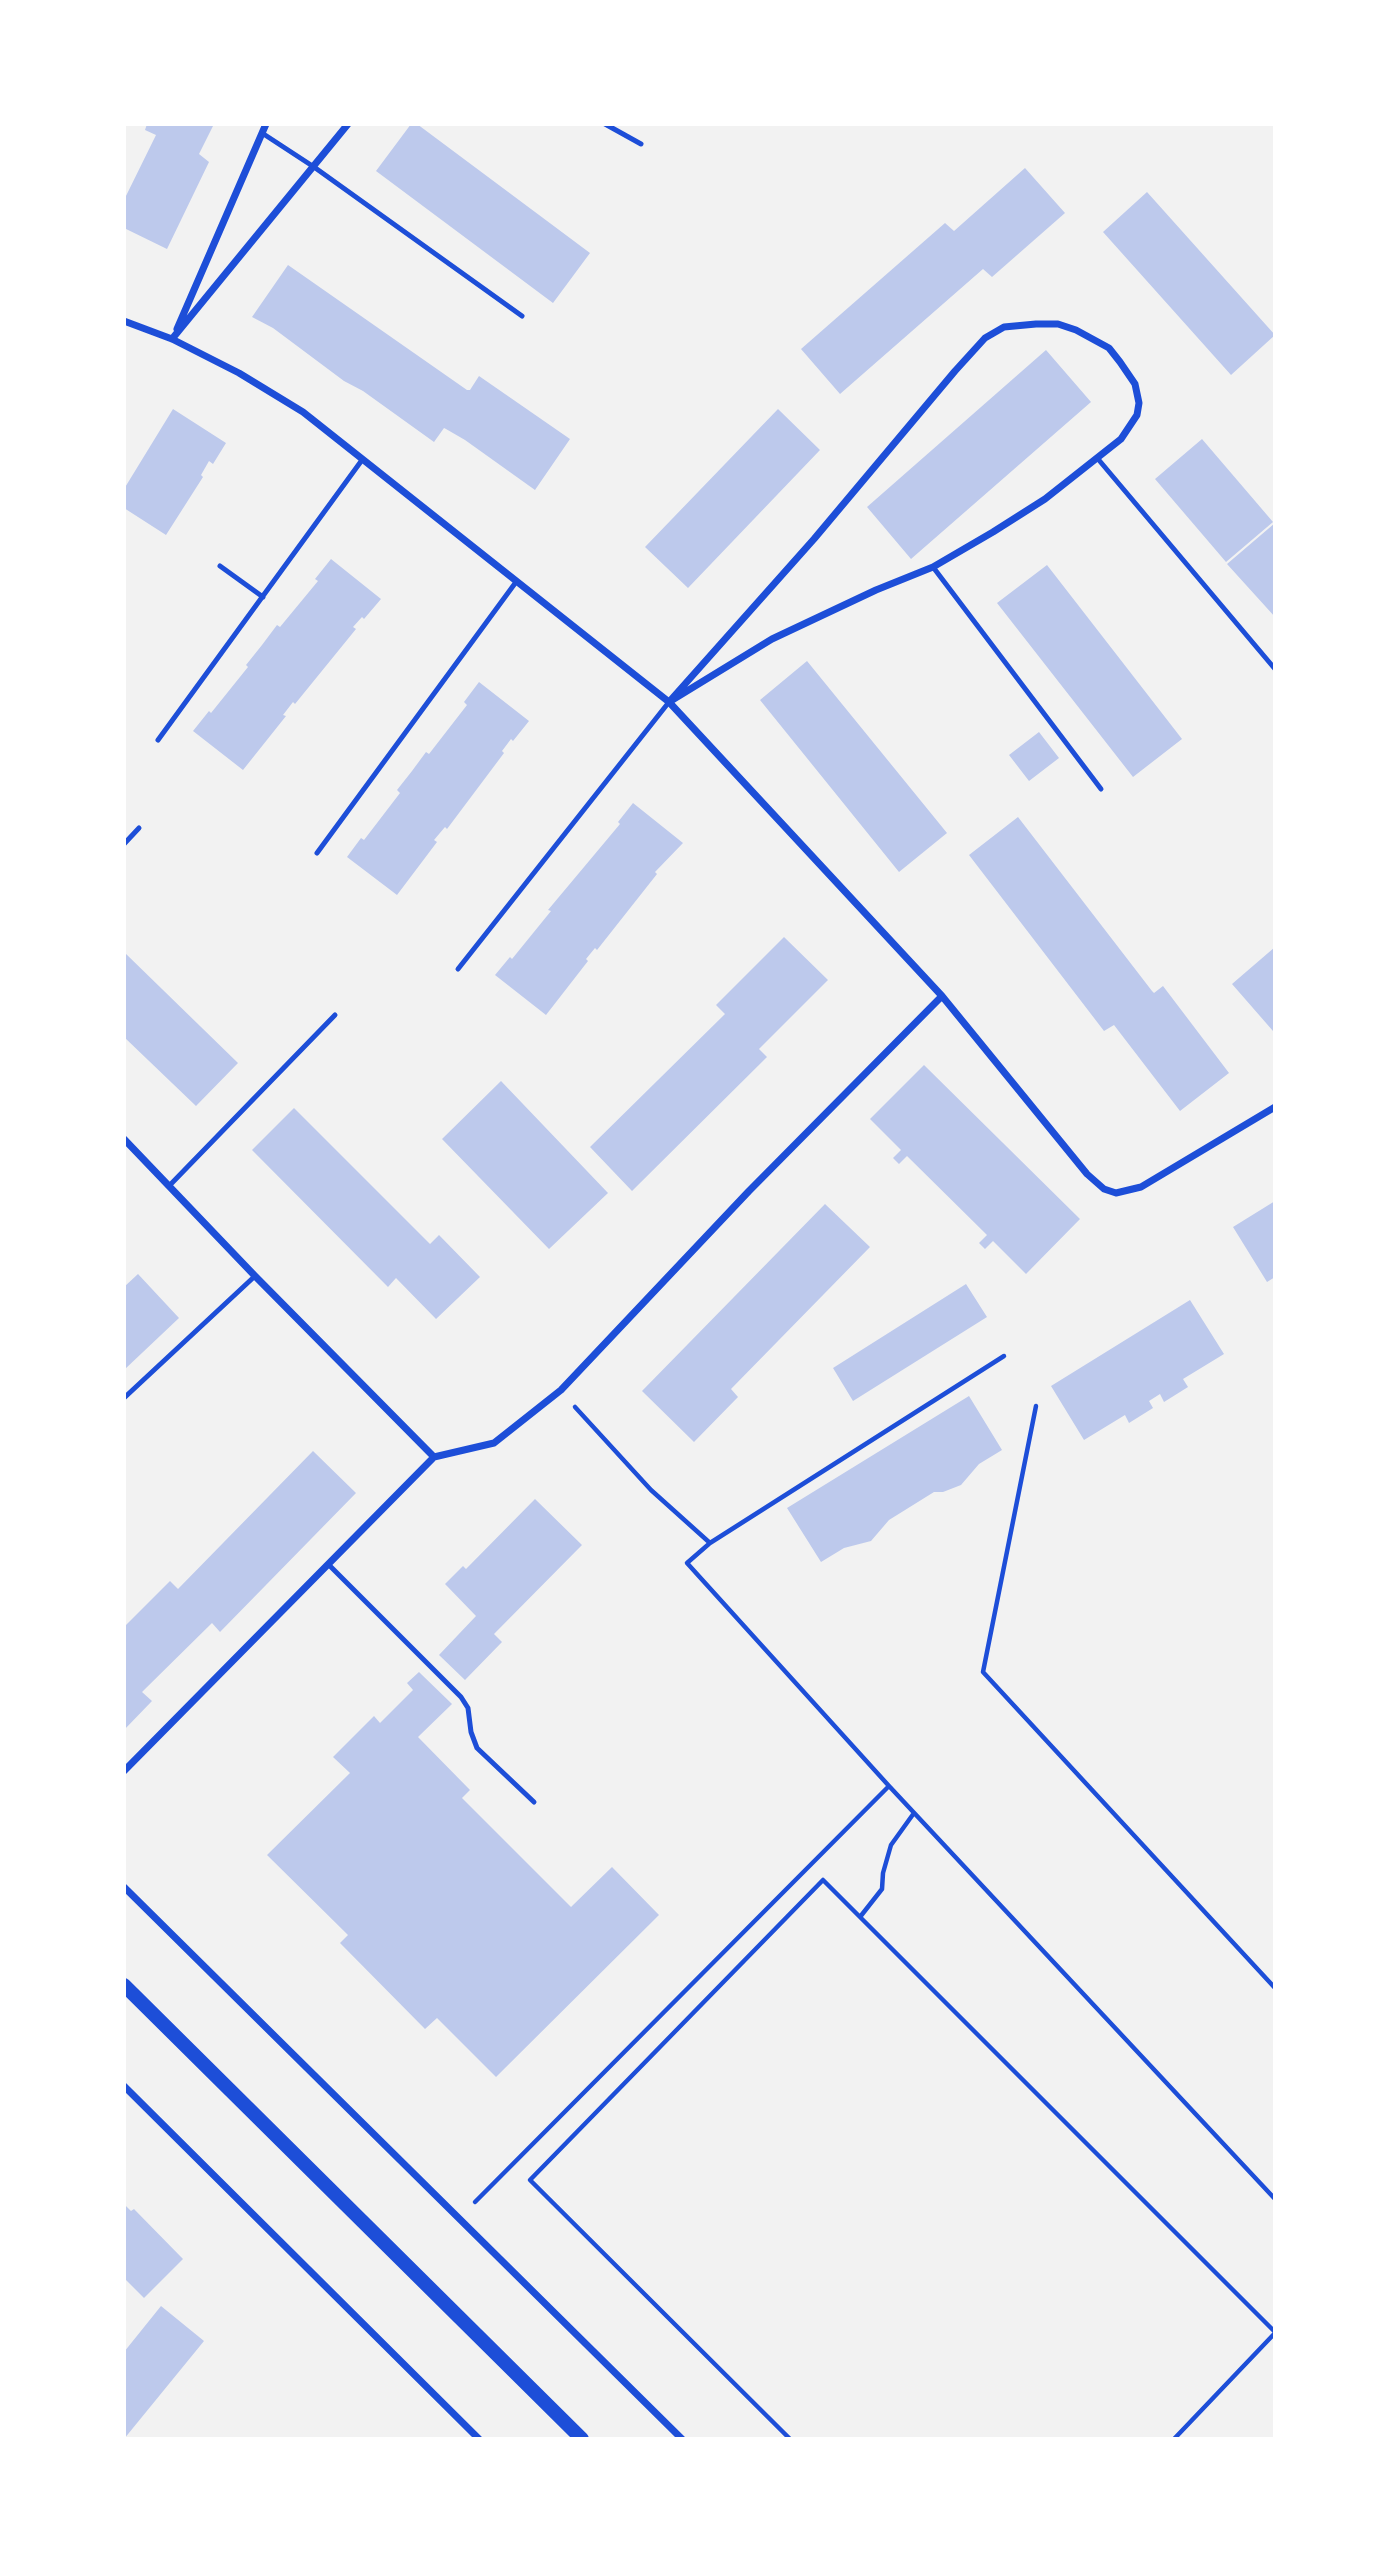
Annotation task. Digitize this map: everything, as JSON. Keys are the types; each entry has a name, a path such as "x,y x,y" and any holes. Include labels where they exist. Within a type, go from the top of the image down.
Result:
{"main road":[{"path":"124,1985 582,2439"}],"street":[{"path":"172,339 266,124"},
{"path":"172,339 348,124"},
{"path":"124,321 172,339 239,373 303,412 669,702 942,996 1087,1174 1104,1189 1116,1194 1141,1187 1275,1107"},
{"path":"1058,324 1093,338 1109,348 1120,362 1135,384 1139,403 1137,415 1121,439 1045,499 933,567 876,590 772,639 669,702 814,539 985,338 996,331 1013,326 1058,324"},
{"path":"124,1771 435,1457 494,1443 561,1390 749,1191 942,996"},
{"path":"124,1139 255,1276 435,1457"},
{"path":"124,1887 682,2439"},
{"path":"124,2086 479,2439"}],"lane":[{"path":"604,124 641,145"},
{"path":"262,133 314,167 522,316"},
{"path":"1098,459 1275,669"},
{"path":"158,740 362,460"},
{"path":"220,566 262,597"},
{"path":"933,567 1101,789"},
{"path":"317,853 516,582"},
{"path":"458,969 669,702"},
{"path":"124,844 139,828"},
{"path":"169,1186 335,1015"},
{"path":"124,1398 255,1276"},
{"path":"329,1565 461,1697 468,1708 471,1732 477,1748 534,1802"}],"path":[{"path":"1004,1356 710,1543 687,1563 889,1786 1275,2199"},
{"path":"561,1390 651,1490 710,1543"},
{"path":"1036,1406 983,1672 1275,1989"},
{"path":"459,2218 889,1786"},
{"path":"860,1917 882,1889 883,1873 891,1845 914,1813"},
{"path":"790,2439 530,2180 823,1880 1275,2333 1174,2439"}],"building":[{"path":"147,124 214,124 199,154 209,162 167,249 124,228 124,200 156,135 145,130"},
{"path":"411,124 417,124 590,253 553,303 376,171"},
{"path":"1025,168 1065,213 992,277 983,269 840,394 801,349 945,223 954,231"},
{"path":"1147,192 1275,335 1231,375 1103,232"},
{"path":"288,265 467,390 470,390 479,376 570,439 535,490 444,428 434,442 363,391 344,381 273,328 252,317"},
{"path":"1046,350 1091,402 911,559 867,507"},
{"path":"173,409 226,443 213,464 209,461 201,475 203,477 166,535 124,508 124,489"},
{"path":"778,409 820,450 688,588 645,547"},
{"path":"1202,439 1273,522 1226,562 1155,479"},
{"path":"1275,523 1275,617 1227,564"},
{"path":"331,559 381,599 364,619 362,617 353,627 356,629 295,704 293,702 283,715 286,716 243,770 193,731 248,667 246,665 277,625 280,627 318,581 315,579"},
{"path":"1047,565 1182,739 1133,777 997,603"},
{"path":"807,661 947,833 899,872 760,700"},
{"path":"479,682 529,721 513,741 511,739 502,751 504,753 447,829 445,827 434,840 437,842 397,895 347,857 361,838 364,840 400,793 397,790 426,752 429,754 467,705 464,702"},
{"path":"1039,732 1059,758 1029,781 1009,755"},
{"path":"633,803 683,843 655,872 657,874 597,950 595,948 586,959 588,961 546,1015 495,975 510,957 512,959 551,911 548,910 620,824 618,822"},
{"path":"1018,817 1152,991 1154,993 1163,986 1229,1073 1180,1111 1114,1025 1104,1031 969,855"},
{"path":"784,937 828,980 759,1049 767,1057 632,1191 590,1147 725,1014 716,1005"},
{"path":"1275,947 1275,1029 1273,1031 1232,984"},
{"path":"124,952 238,1063 196,1106 124,1037"},
{"path":"924,1065 1080,1219 1026,1274 993,1241 985,1249 979,1243 987,1235 907,1156 899,1164 893,1158 901,1150 870,1119"},
{"path":"501,1081 608,1193 549,1249 442,1139"},
{"path":"294,1108 430,1244 439,1235 480,1277 436,1319 396,1278 388,1287 252,1150"},
{"path":"1275,1201 1275,1277 1267,1282 1233,1227"},
{"path":"825,1204 870,1247 731,1389 738,1397 694,1442 642,1391"},
{"path":"138,1274 179,1318 124,1370 124,1287"},
{"path":"966,1284 987,1317 853,1401 833,1368"},
{"path":"1190,1300 1224,1354 1183,1379 1188,1387 1164,1402 1160,1394 1149,1401 1153,1408 1129,1423 1125,1415 1084,1440 1051,1386"},
{"path":"969,1396 1002,1450 979,1464 961,1485 943,1492 934,1492 889,1520 871,1541 844,1548 821,1562 787,1508"},
{"path":"313,1451 356,1493 220,1632 212,1623 142,1692 152,1701 124,1730 124,1627 170,1581 178,1589"},
{"path":"535,1499 582,1545 494,1634 502,1642 465,1680 439,1655 476,1616 445,1584 463,1566 466,1569"},
{"path":"419,1672 452,1704 418,1737 470,1790 462,1798 571,1907 612,1867 659,1915 496,2077 437,2018 425,2029 340,1943 348,1935 267,1855 350,1773 333,1757 374,1716 380,1723 413,1690 407,1683"},
{"path":"124,2204 131,2211 134,2209 183,2259 144,2298 124,2278"},
{"path":"161,2306 204,2341 124,2439 124,2352"}]}
